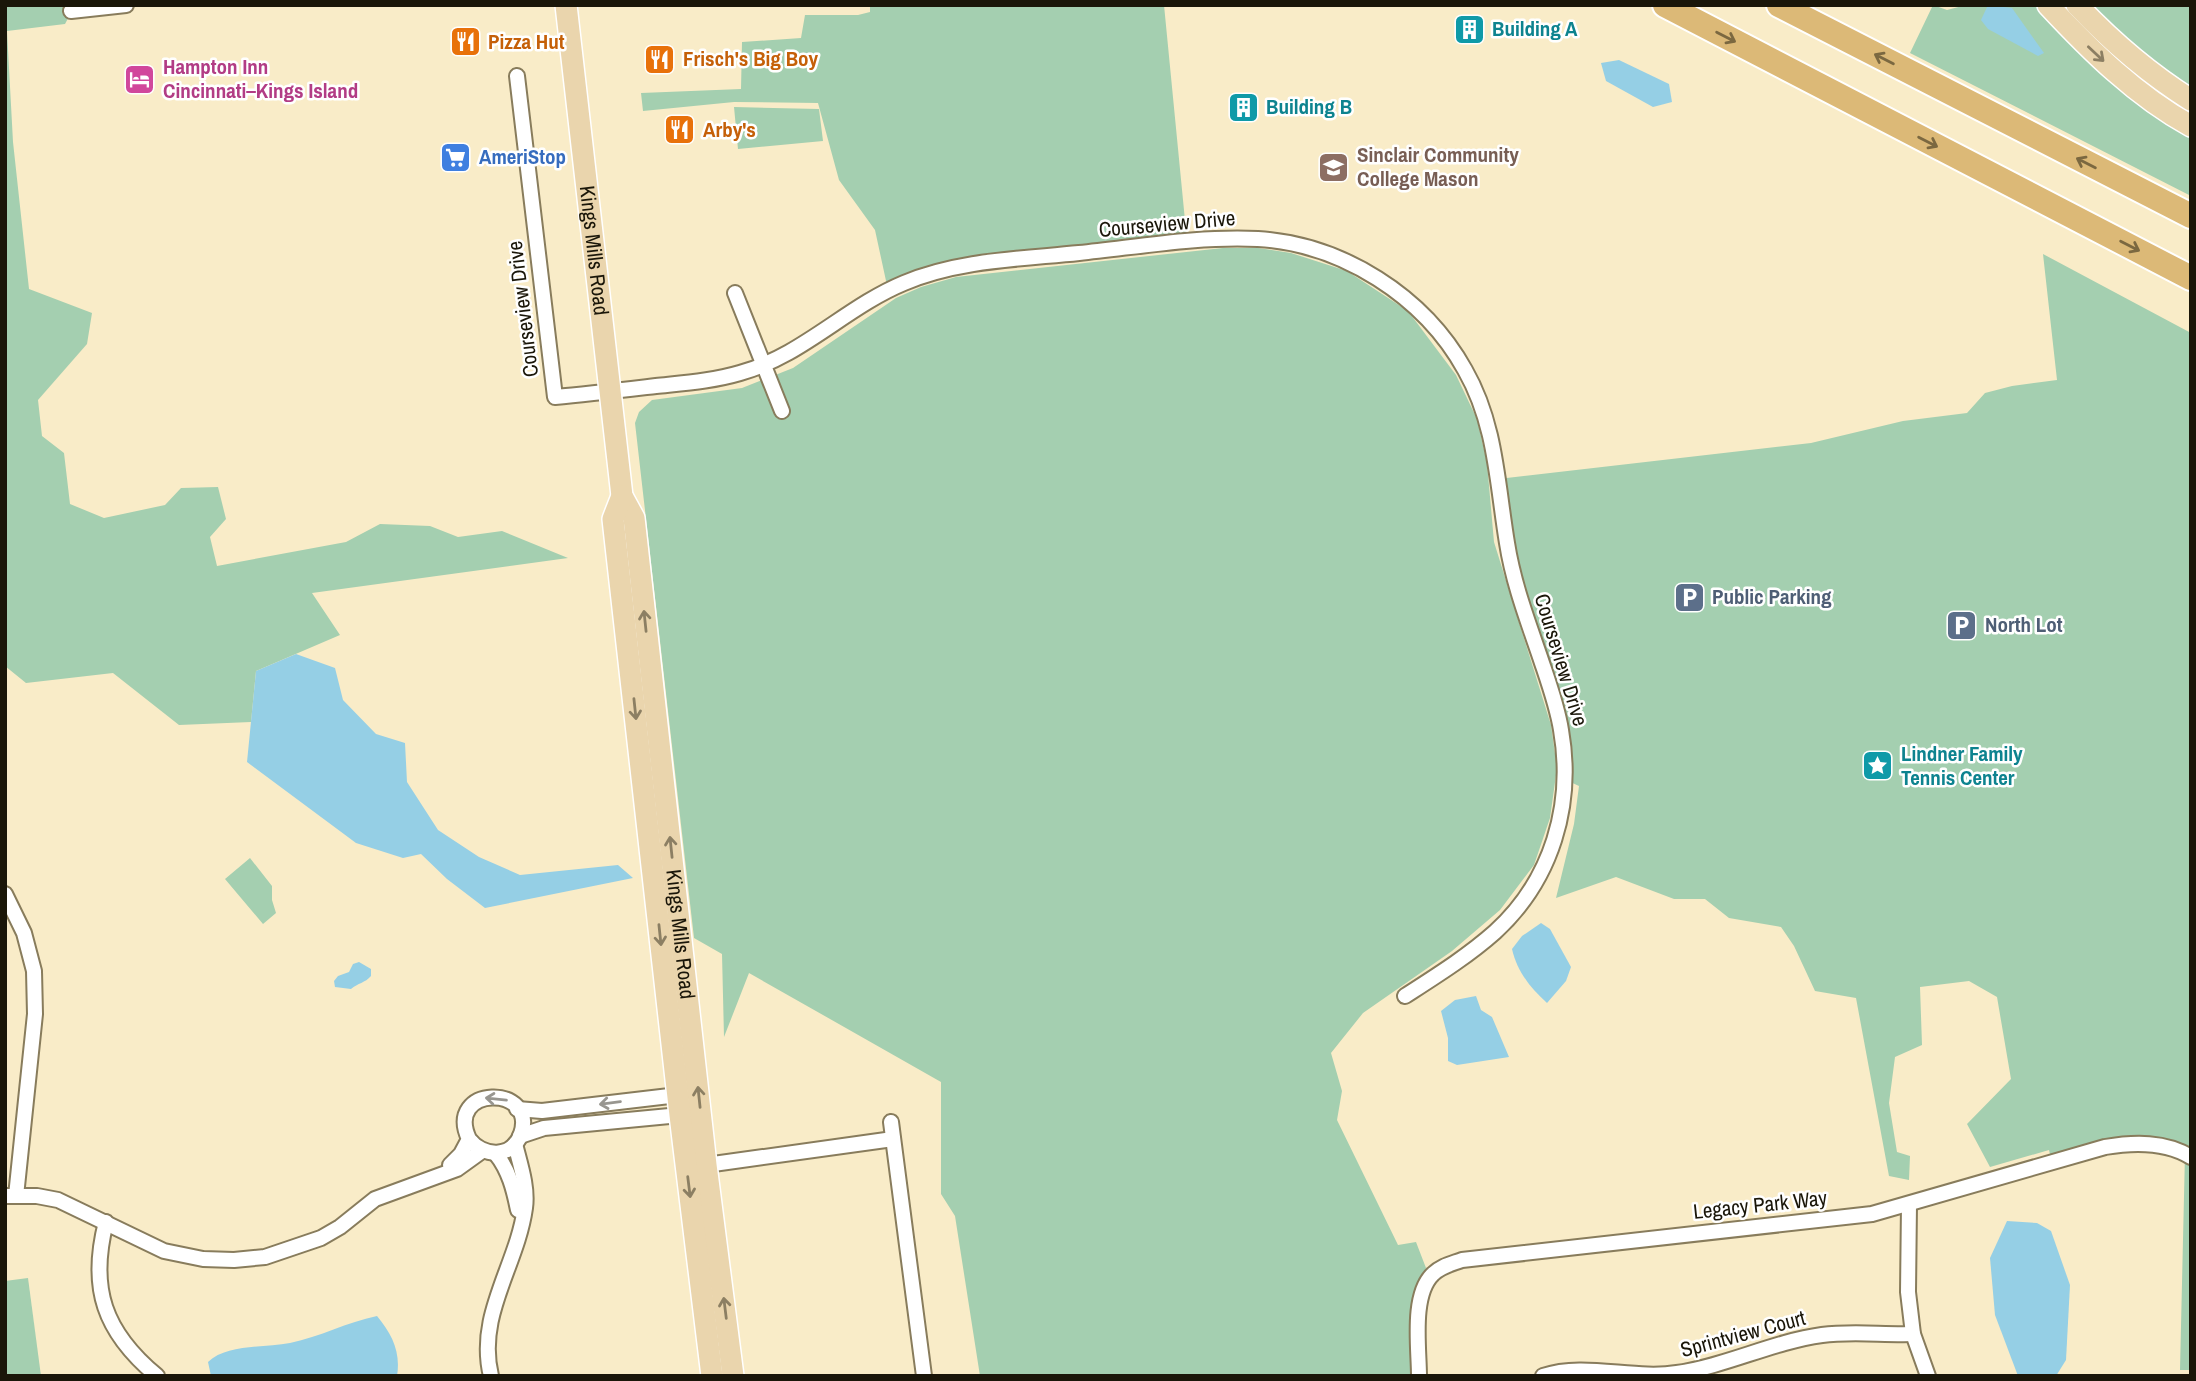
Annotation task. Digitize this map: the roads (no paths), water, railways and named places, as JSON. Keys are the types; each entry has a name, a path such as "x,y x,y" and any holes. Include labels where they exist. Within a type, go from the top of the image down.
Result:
{"highway":[{"path":"1665,5 2191,278"},
{"path":"1779,5 2191,216"}],"main road":[{"name":"Kings Mills Road","path":"566,5 622,496 634,518 706,1165 733,1376"},
{"path":"2048,5 2123,79 2191,126"},
{"path":"2077,5 2132,59 2191,100"},
{"name":"Kings Mills Road","path":"622,496 613,519 712,1376"}],"street":[{"path":"71,11 126,5"},
{"name":"Courseview Drive","path":"517,76 555,397 734,375 792,352 888,290 930,274 989,263 1207,239 1261,239 1314,249 1348,262 1375,277 1415,308 1440,334 1466,371 1490,430 1496,456 1507,545 1517,589 1557,708 1565,753 1566,780 1565,798 1555,838 1530,891 1495,932 1467,955 1405,996"},
{"path":"735,293 782,411"},
{"path":"5,894 24,933 34,971 35,1014 11,1196 37,1196 58,1200 164,1251 203,1259 265,1257 321,1238 340,1227 375,1199 457,1169 544,1128 679,1105"},
{"path":"491,1376 487,1360 487,1334 493,1303 515,1252 525,1206 518,1140 521,1117 517,1109 502,1097 486,1097 479,1100 467,1113 465,1128 469,1139 489,1153 507,1171 514,1190 520,1226"},
{"path":"517,1109 542,1111 679,1105"},
{"path":"891,1122 924,1376"},
{"path":"444,1173 461,1154 469,1139"},
{"path":"706,1165 893,1139"},
{"name":"Legacy Park Way","path":"1419,1376 1418,1312 1421,1292 1431,1276 1444,1266 1462,1260 1872,1214 2105,1147 2132,1143 2163,1146 2191,1157"},
{"path":"1909,1205 1908,1292 1913,1334 1928,1376"},
{"path":"106,1222 98,1260 99,1282 106,1310 124,1343 157,1376"},
{"name":"Sprintview Court","path":"1543,1376 1570,1372 1673,1374 1711,1367 1792,1341 1824,1335 1913,1334"}],"water":[{"path":"1988,5 2012,8 2044,53 2038,56 1988,29 1981,20"},
{"path":"1619,60 1669,84 1672,102 1653,107 1606,81 1601,63"},
{"path":"296,654 335,668 343,700 376,734 405,743 407,782 438,830 479,857 520,875 618,865 633,878 485,908 447,879 421,854 403,858 356,843 247,762 256,671"},
{"path":"1541,923 1550,929 1571,967 1566,981 1547,1003 1525,979 1512,949 1522,936"},
{"path":"359,962 371,969 371,976 351,989 335,987 334,981 338,976 349,972 353,964"},
{"path":"1476,996 1481,1010 1492,1017 1509,1057 1457,1065 1448,1061 1448,1038 1441,1011 1455,1000"},
{"path":"2007,1221 2037,1223 2051,1231 2070,1285 2066,1360 2056,1376 2018,1376 1995,1315 1990,1258"},
{"path":"377,1316 394,1344 398,1359 397,1376 211,1376 208,1362 225,1352 280,1345"}],"place":[{"name":"Building A","path":"1469,29"},
{"name":"Pizza Hut","path":"465,42"},
{"name":"Frisch's Big Boy","path":"660,59"},
{"name":"Hampton Inn Cincinnati–Kings Island","path":"140,79"},
{"name":"Building B","path":"1243,107"},
{"name":"Arby's","path":"680,130"},
{"name":"AmeriStop","path":"456,157"},
{"name":"Sinclair Community College Mason","path":"1334,167"},
{"name":"Public Parking","path":"1689,597"},
{"name":"North Lot","path":"1962,625"},
{"name":"Lindner Family Tennis Center","path":"1878,766"}]}
